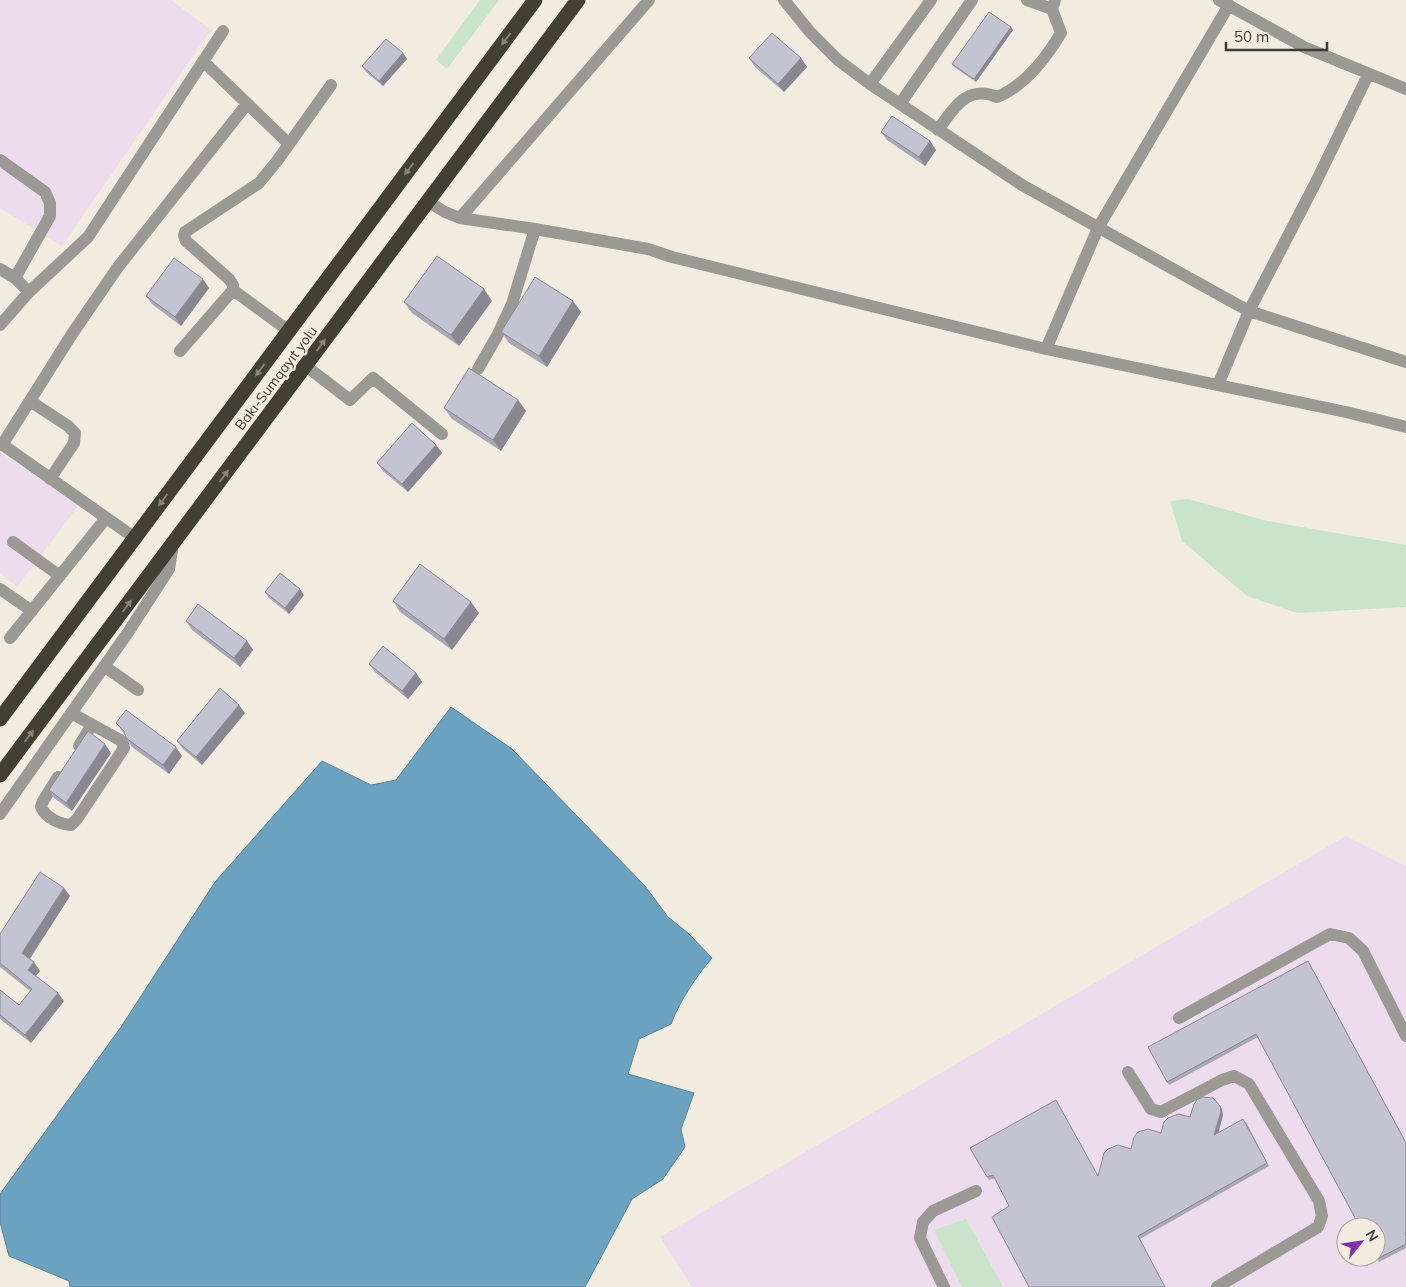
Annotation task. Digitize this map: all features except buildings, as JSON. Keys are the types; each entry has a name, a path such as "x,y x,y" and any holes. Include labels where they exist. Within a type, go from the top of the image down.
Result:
{"highway":[{"name":"Bakı-Sumqayıt yolu","path":"0,719 535,0"},
{"name":"Bakı-Sumqayıt yolu","path":"0,775 578,0"}],"lane":[{"path":"460,218 649,0"},
{"path":"784,0 810,32 838,60 870,84 1022,185 1249,311 1406,362"},
{"path":"870,84 931,0"},
{"path":"900,104 972,0"},
{"path":"938,130 959,101 968,96 981,93 997,97 1008,92 1028,76 1049,53 1060,33 1053,5 1027,0"},
{"path":"1046,349 1098,228 1224,2 1304,47 1406,90"},
{"path":"0,325 29,292 88,237 223,31"},
{"path":"203,61 288,144"},
{"path":"1218,385 1249,311 1315,184 1368,75"},
{"path":"180,351 233,290 233,285 229,279 186,241 185,232 259,183 331,85"},
{"path":"135,538 1,444 118,267 247,104"},
{"path":"0,160 44,192 50,203 50,216 15,278"},
{"path":"427,201 445,212 460,218 648,249 672,257 1046,349 1346,412 1406,427"},
{"path":"478,369 497,336 512,304 535,229"},
{"path":"0,269 15,278 29,292"},
{"path":"233,290 289,331"},
{"path":"306,366 350,400 373,378 442,434"},
{"path":"30,401 68,426 74,433 74,443 50,479"},
{"path":"10,638 106,518"},
{"path":"14,542 60,576"},
{"path":"0,814 127,634 169,569 174,543"},
{"path":"0,589 32,611"},
{"path":"104,666 138,690"},
{"path":"63,770 41,807 45,814 62,824 70,825 77,819 124,748 120,740 71,713"},
{"path":"73,755 92,724"},
{"path":"1180,1018 1330,934 1349,938 1363,951 1406,1036"},
{"path":"1128,1072 1151,1109 1161,1112 1222,1080 1234,1076 1248,1084 1319,1201 1322,1216 1318,1226 1217,1287"},
{"path":"944,1287 920,1238 923,1222 933,1211 976,1191"}],"shaded area":[{"path":"0,0 171,0 211,30 62,246 0,208"},
{"path":"0,452 79,505 17,587 0,573"},
{"path":"1346,836 1406,866 1406,1287 692,1287 660,1237"}],"green space":[{"path":"480,0 499,0 447,69 436,60"},
{"path":"1188,499 1267,521 1406,545 1406,607 1297,613 1247,596 1182,541 1170,501"},
{"path":"966,1219 1003,1287 962,1287 934,1230"}],"water":[{"path":"451,707 512,749 645,886 668,917 688,933 712,958 689,989 671,1024 639,1039 628,1074 694,1093 681,1129 685,1147 663,1179 632,1199 585,1287 70,1287 69,1281 9,1256 0,1222 0,1194 121,1027 215,882 322,761 371,785 396,780"}]}
